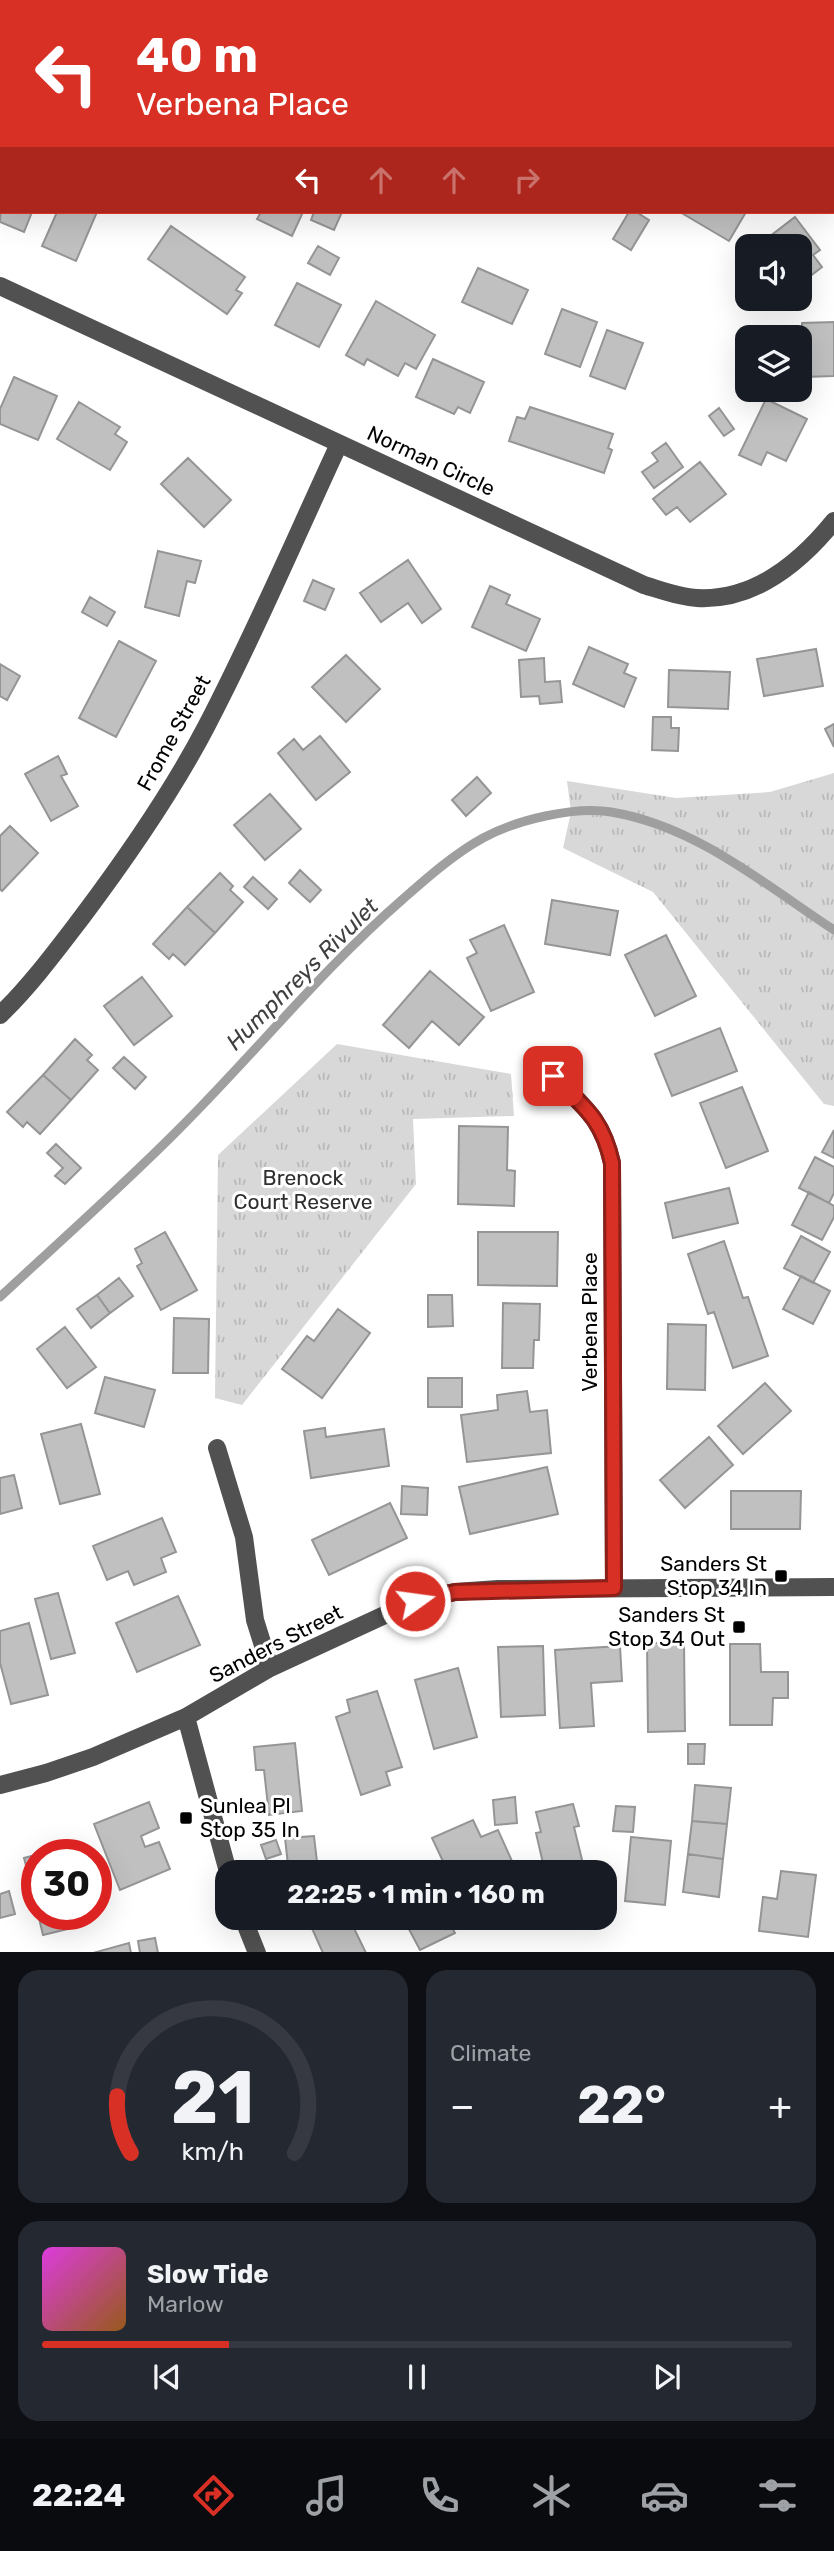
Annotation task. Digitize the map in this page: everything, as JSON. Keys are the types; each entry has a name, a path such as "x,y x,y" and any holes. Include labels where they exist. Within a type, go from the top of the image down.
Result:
{"street":[{"name":"Norman Circle","path":"0,286 644,585 671,594 696,598 720,597 748,591 796,561 834,521"},
{"name":"Frome Street","path":"0,1015 66,938 116,872 168,793 230,680 339,444"},
{"name":"Verbena Place","path":"553,1076 593,1116 606,1138 612,1163 614,1588"},
{"path":"217,1448 244,1537 255,1620 270,1668"},
{"name":"Sanders Street","path":"0,1785 93,1757 186,1717 270,1668 415,1601 455,1592 834,1587"},
{"path":"186,1717 225,1860"},
{"path":"248,1930 257,1952"}],"green space":[{"path":"834,773 834,1106 824,1104 653,892 563,848 571,812 567,781 676,798 770,792"},
{"name":"Brenock Court Reserve","path":"337,1044 511,1074 514,1116 413,1119 416,1184 242,1405 215,1398 218,1155"}],"building":[{"path":"1,214 31,214 24,232 0,222"},
{"path":"56,214 96,214 76,261 42,246"},
{"path":"260,214 302,214 292,236 257,219"},
{"path":"313,214 341,214 334,230 311,220"},
{"path":"628,214 639,214 649,220 631,250 613,239"},
{"path":"683,214 745,214 729,241"},
{"path":"795,217 808,234 773,234"},
{"path":"171,226 245,277 236,290 242,293 227,314 148,259"},
{"path":"812,239 820,250 813,255 822,267 812,275"},
{"path":"318,246 339,258 330,275 308,263"},
{"path":"478,268 528,290 512,324 462,302"},
{"path":"297,283 341,305 319,347 275,325"},
{"path":"376,301 435,335 416,369 405,363 398,376 367,359 364,365 346,355"},
{"path":"562,309 597,322 580,367 545,354"},
{"path":"834,322 834,376 812,377 812,325 802,323"},
{"path":"607,330 643,343 625,389 590,376"},
{"path":"433,359 484,382 470,413 458,407 454,414 416,397"},
{"path":"14,377 57,396 38,440 0,424 0,409"},
{"path":"79,402 120,427 115,434 127,442 110,470 57,439"},
{"path":"765,402 772,402 807,419 786,461 767,452 761,465 739,455"},
{"path":"530,407 613,434 608,448 612,450 604,473 509,441 517,417 525,419"},
{"path":"719,408 734,429 724,436 709,416"},
{"path":"666,443 683,467 654,488 642,472 658,461 652,453"},
{"path":"188,458 231,500 204,527 161,484"},
{"path":"700,462 726,494 690,522 677,507 666,515 653,499"},
{"path":"158,551 201,561 195,583 187,581 179,616 145,607"},
{"path":"408,560 441,609 422,623 408,603 381,622 360,593"},
{"path":"313,580 334,589 325,610 304,601"},
{"path":"490,586 510,595 506,604 540,619 526,651 472,627"},
{"path":"90,597 115,612 107,626 82,612"},
{"path":"119,641 156,661 116,737 79,718"},
{"path":"589,647 628,664 624,673 636,678 624,707 573,684"},
{"path":"816,649 823,686 764,696 757,659"},
{"path":"346,655 380,689 346,722 312,687"},
{"path":"544,658 545,682 560,681 562,702 540,704 539,696 521,697 519,660"},
{"path":"0,664 20,676 7,700 0,696"},
{"path":"669,670 730,672 728,709 668,707"},
{"path":"653,717 671,717 671,728 679,728 678,751 652,750"},
{"path":"834,724 834,747 825,729"},
{"path":"320,736 350,772 316,800 278,753 294,739 303,750"},
{"path":"58,756 67,774 61,776 78,806 51,821 25,774"},
{"path":"477,777 491,793 466,816 452,800"},
{"path":"270,794 301,829 265,860 234,825"},
{"path":"10,826 38,853 2,891 0,836"},
{"path":"300,870 321,890 310,902 289,883"},
{"path":"220,873 233,886 230,890 243,902 215,933 187,907"},
{"path":"253,877 277,899 268,909 244,887"},
{"path":"552,900 618,911 610,955 545,944"},
{"path":"187,907 215,933 185,965 173,954 169,959 153,944"},
{"path":"504,925 534,992 491,1011 467,958 477,953 470,940"},
{"path":"666,935 696,996 655,1016 625,955"},
{"path":"430,971 484,1017 459,1045 432,1021 409,1048 383,1025"},
{"path":"142,977 172,1016 134,1045 104,1006"},
{"path":"720,1028 737,1071 672,1096 655,1054"},
{"path":"75,1039 92,1055 87,1060 98,1070 71,1100 43,1075"},
{"path":"124,1057 146,1077 135,1089 113,1068"},
{"path":"43,1075 71,1100 40,1134 27,1122 23,1127 7,1112"},
{"path":"742,1087 768,1151 726,1168 700,1103"},
{"path":"459,1126 508,1127 507,1170 515,1171 514,1206 458,1204"},
{"path":"834,1130 834,1158 822,1152"},
{"path":"56,1144 81,1168 65,1184 55,1176 63,1168 47,1153"},
{"path":"815,1157 834,1167 834,1193 829,1203 799,1188"},
{"path":"729,1188 738,1223 673,1238 665,1203"},
{"path":"809,1192 834,1206 834,1217 822,1240 792,1225"},
{"path":"165,1232 197,1290 161,1310 137,1266 142,1263 135,1249"},
{"path":"478,1232 558,1232 557,1286 478,1285"},
{"path":"801,1236 830,1252 813,1283 784,1268"},
{"path":"724,1241 743,1298 748,1297 768,1356 733,1368 714,1312 708,1314 688,1254"},
{"path":"801,1276 830,1291 813,1324 783,1309"},
{"path":"119,1278 133,1296 110,1313 97,1295"},
{"path":"97,1295 110,1313 91,1328 77,1309"},
{"path":"428,1295 452,1295 453,1326 428,1327"},
{"path":"503,1303 540,1304 539,1340 534,1340 533,1368 502,1368"},
{"path":"338,1309 370,1333 322,1398 282,1369 307,1336 314,1341"},
{"path":"174,1318 209,1319 208,1373 173,1373"},
{"path":"668,1324 706,1325 705,1390 667,1389"},
{"path":"65,1327 96,1367 67,1388 37,1349"},
{"path":"105,1377 155,1390 144,1427 95,1413"},
{"path":"428,1378 462,1378 462,1407 428,1407"},
{"path":"765,1383 791,1411 743,1454 718,1426"},
{"path":"527,1391 530,1412 547,1410 551,1453 467,1462 461,1415 498,1410 497,1395"},
{"path":"81,1424 100,1494 60,1504 41,1434"},
{"path":"325,1428 326,1437 384,1429 389,1466 311,1478 304,1431"},
{"path":"709,1437 733,1465 685,1508 660,1480"},
{"path":"547,1467 558,1514 470,1534 459,1487"},
{"path":"14,1475 22,1508 0,1514 0,1478"},
{"path":"402,1486 428,1488 427,1515 401,1514"},
{"path":"731,1491 801,1491 800,1529 731,1529"},
{"path":"390,1503 407,1538 329,1575 312,1540"},
{"path":"162,1518 176,1552 161,1558 166,1572 134,1585 128,1571 107,1580 93,1546"},
{"path":"58,1593 75,1653 51,1659 35,1599"},
{"path":"178,1596 200,1645 137,1672 116,1623"},
{"path":"29,1623 48,1695 11,1704 0,1663 0,1631"},
{"path":"647,1643 684,1643 685,1731 648,1732"},
{"path":"730,1644 760,1644 761,1672 788,1672 788,1698 773,1698 772,1725 730,1725"},
{"path":"543,1646 545,1715 501,1717 498,1647"},
{"path":"620,1646 622,1681 591,1683 594,1726 560,1728 555,1650"},
{"path":"458,1668 477,1737 434,1749 415,1680"},
{"path":"377,1691 402,1767 386,1772 390,1785 361,1795 336,1717 350,1712 347,1700"},
{"path":"295,1743 302,1811 269,1815 264,1770 256,1770 254,1747"},
{"path":"688,1744 705,1744 704,1764 688,1764"},
{"path":"695,1785 731,1788 727,1824 692,1821"},
{"path":"515,1797 517,1823 495,1825 493,1800"},
{"path":"149,1802 159,1828 141,1836 145,1847 159,1842 170,1869 120,1890 112,1870 112,1839 100,1839 94,1824"},
{"path":"573,1804 579,1826 574,1827 582,1860 542,1860 536,1833 541,1832 536,1812"},
{"path":"616,1806 635,1807 633,1832 613,1831"},
{"path":"473,1820 481,1837 498,1830 512,1860 442,1860 432,1838"},
{"path":"692,1821 727,1824 723,1859 688,1854"},
{"path":"314,1836 317,1860 287,1860 285,1838"},
{"path":"631,1837 671,1841 665,1905 625,1901"},
{"path":"276,1840 281,1854 266,1859 261,1845"},
{"path":"688,1854 723,1859 719,1897 683,1892"},
{"path":"781,1871 816,1875 808,1937 759,1931 763,1897 777,1899"},
{"path":"9,1891 15,1914 0,1918 0,1894"},
{"path":"42,1930 64,1930 43,1935"},
{"path":"313,1930 355,1930 366,1952 323,1952"},
{"path":"409,1930 453,1930 455,1933 420,1950"},
{"path":"155,1938 158,1952 140,1952 138,1941"},
{"path":"129,1943 131,1952 97,1952"}],"waterway":[{"name":"Humphreys Rivulet","path":"0,1297 174,1134 343,955 422,882 472,844 496,831 528,820 580,811 611,812 642,819 700,843 728,859 834,930"}],"place":[{"name":"Sanders St Stop 34 In","path":"781,1576"},
{"name":"Sanders St Stop 34 Out","path":"739,1627"},
{"name":"Sunlea Pl Stop 35 In","path":"186,1818"}],"route":[{"path":"415,1601 455,1592 498,1589 614,1588 612,1163 606,1138 593,1116 553,1076"}]}
